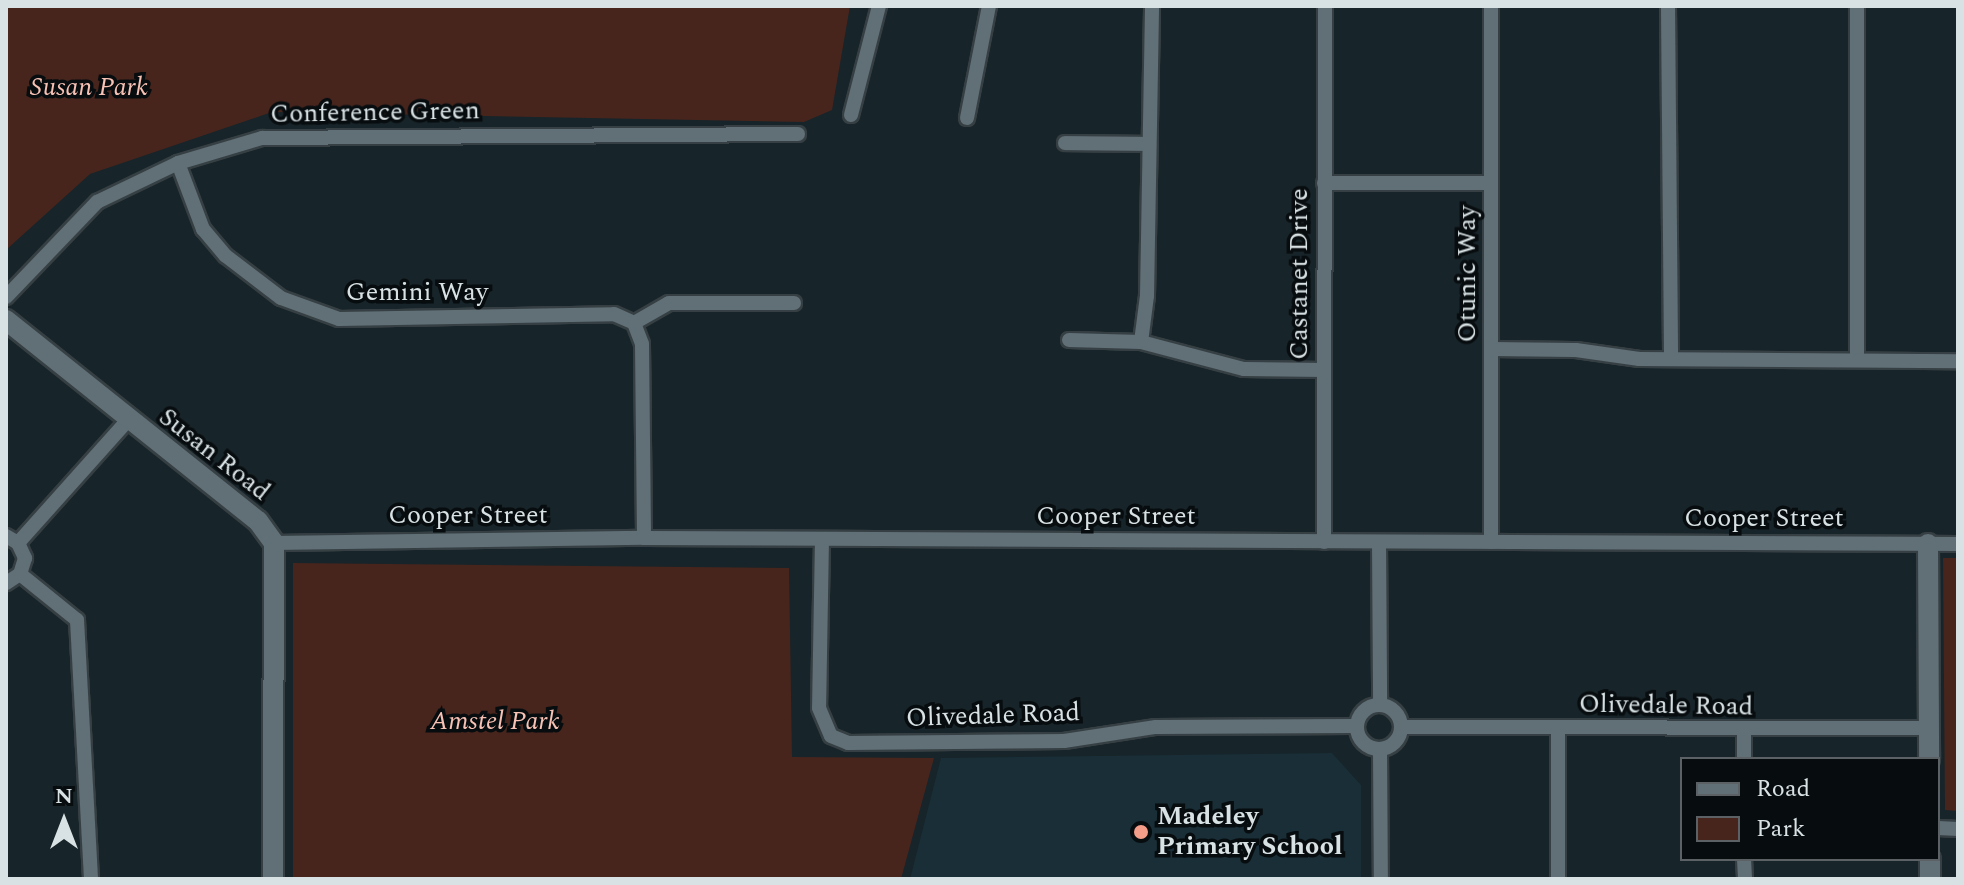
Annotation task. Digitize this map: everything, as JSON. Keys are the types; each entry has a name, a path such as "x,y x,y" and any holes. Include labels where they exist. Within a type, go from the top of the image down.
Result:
{"street":[{"path":"851,115 879,6"},
{"path":"967,118 989,6"},
{"path":"1141,342 1147,296 1152,6"},
{"name":"Castanet Drive","path":"1324,542 1325,6"},
{"name":"Otunic Way","path":"1491,6 1491,542"},
{"path":"1668,6 1671,357"},
{"path":"1857,6 1857,359"},
{"name":"Conference Green","path":"6,297 97,202 178,163 262,138 798,134"},
{"path":"1065,143 1148,144"},
{"name":"Gemini Way","path":"178,163 203,229 226,256 281,298 339,319 614,314 634,323"},
{"path":"1324,183 1491,183"},
{"path":"644,538 642,344 634,323 669,303 794,303"},
{"name":"Susan Road","path":"6,320 258,521 274,543"},
{"path":"1069,340 1141,342 1244,369 1324,370"},
{"path":"1492,349 1671,357 1958,361"},
{"path":"6,583 20,574 25,558 12,540 128,420"},
{"name":"Cooper Street","path":"274,543 644,538 1958,544"},
{"name":"Olivedale Road","path":"822,539 819,708 831,736 848,743 1064,741 1156,727 1357,726"},
{"path":"1379,542 1380,705"},
{"path":"273,879 274,543"},
{"path":"1928,544 1929,757"},
{"path":"20,574 77,620 91,879"},
{"path":"1380,705 1394,710 1402,727 1397,741 1380,750 1365,745 1357,726 1363,712 1380,705"},
{"name":"Olivedale Road","path":"1402,727 1744,731 1929,728"},
{"path":"1558,729 1558,879"},
{"path":"1744,731 1744,757"},
{"path":"1380,750 1381,879"}],"shaded area":[{"name":"Madeley Primary School","path":"1332,753 1361,785 1361,879 910,879 941,758"}],"green space":[{"name":"Susan Park","path":"6,6 850,6 832,110 804,122 272,112 90,174 6,250"},
{"path":"1943,558 1958,558 1958,811 1945,810"},
{"name":"Amstel Park","path":"293,563 789,568 792,757 934,758 901,879 293,879"}],"place":[{"name":"Madeley Primary School","path":"1141,832"}]}
